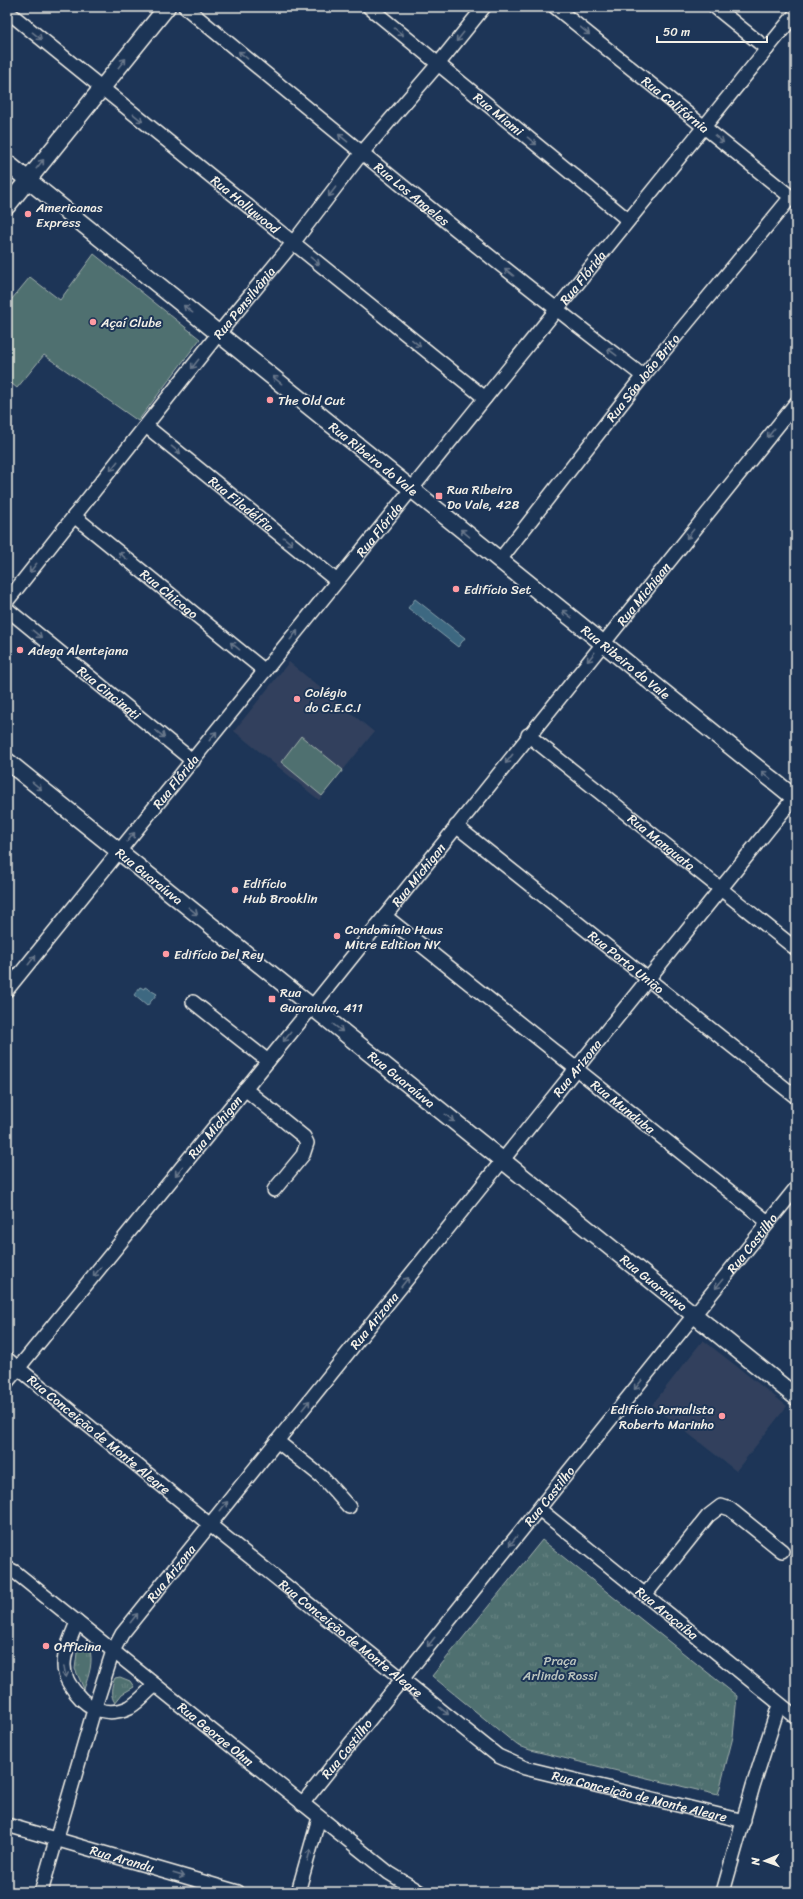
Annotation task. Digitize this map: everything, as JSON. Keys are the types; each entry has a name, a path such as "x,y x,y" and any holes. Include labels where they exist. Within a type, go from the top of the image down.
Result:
{"street":[{"path":"7,206 167,7"},
{"name":"Rua Los Angeles","path":"185,7 361,154 555,309 643,376"},
{"name":"Rua Miami","path":"369,7 439,63 628,220"},
{"name":"Rua Pensilvânia","path":"7,601 219,333 293,243 361,154 439,63 484,7"},
{"name":"Rua Califórnia","path":"555,7 794,199"},
{"path":"715,7 767,49"},
{"name":"Rua Hollywood","path":"7,11 485,398"},
{"name":"Rua Flórida","path":"7,990 193,761 555,309 796,13"},
{"name":"Rua Ribeiro do Vale","path":"7,163 412,488 499,561 603,642 795,797"},
{"name":"Rua São João Brito","path":"499,561 643,376 794,199"},
{"name":"Rua Michigan","path":"7,1382 312,1007 796,403"},
{"name":"Rua Filadélfia","path":"146,426 337,581"},
{"name":"Rua Chicago","path":"74,516 265,671"},
{"name":"Rua Cincinati","path":"7,610 193,761"},
{"name":"Rua Manguata","path":"528,736 796,949"},
{"name":"Rua Guaraíuva","path":"7,761 796,1397"},
{"name":"Rua Arizona","path":"41,1892 94,1710 113,1651 122,1634 795,797"},
{"name":"Rua Porto União","path":"456,826 796,1097"},
{"name":"Rua Munduba","path":"385,916 768,1222"},
{"path":"193,1002 268,1061"},
{"path":"245,1090 304,1137 307,1143 304,1155 274,1190"},
{"name":"Rua Castilho","path":"302,1804 796,1188"},
{"name":"Rua Conceição de Monte Alegre","path":"7,1359 209,1524 498,1756 508,1762 525,1768 744,1821"},
{"path":"277,1441 322,1477 349,1508"},
{"path":"645,1595 708,1516 720,1506 730,1509 782,1551"},
{"name":"Rua Araçaíba","path":"539,1509 779,1705 796,1717"},
{"name":"Rua George Ohm","path":"11,1570 319,1818 389,1873 420,1892"},
{"path":"77,1622 66,1652 64,1664 66,1677 81,1700 94,1710 105,1712 129,1708 155,1685"},
{"path":"723,1892 753,1786 779,1705"},
{"path":"298,1892 319,1818"},
{"name":"Rua Arandu","path":"7,1825 238,1892"}],"shaded area":[{"path":"415,599 465,638 458,647 408,608"},
{"name":"Colégio do C.E.C.I","path":"289,662 374,732 319,800 234,731"},
{"path":"140,987 144,989 145,987 157,994 147,1006 134,995"},
{"path":"703,1340 787,1406 736,1471 652,1405"}],"green space":[{"name":"Açaí Clube","path":"94,254 200,339 138,421 44,355 17,388 7,380 7,305 30,277 60,300"},
{"path":"301,736 343,770 322,796 281,762"},
{"name":"Praça Arlindo Rossi","path":"542,1540 737,1696 733,1737 718,1795 530,1750 517,1745 432,1676"},
{"path":"81,1644 89,1647 91,1658 89,1673 84,1689 75,1669 78,1645"},
{"path":"120,1677 130,1681 134,1687 122,1694 115,1703 112,1697 112,1688 115,1678"}],"place":[{"name":"Americanas Express","path":"28,214"},
{"name":"Açaí Clube","path":"93,322"},
{"name":"The Old Cut","path":"270,400"},
{"name":"Rua Ribeiro Do Vale, 428","path":"439,496"},
{"name":"Edifício Set","path":"456,589"},
{"name":"Adega Alentejana","path":"20,650"},
{"name":"Colégio do C.E.C.I","path":"297,699"},
{"name":"Edifício Hub Brooklin","path":"235,890"},
{"name":"Condomínio Haus Mitre Edition NY","path":"337,936"},
{"name":"Edifício Del Rey","path":"166,954"},
{"name":"Rua Guaraiuva, 411","path":"272,999"},
{"name":"Edifício Jornalista Roberto Marinho","path":"722,1416"},
{"name":"Officina","path":"46,1646"}]}
